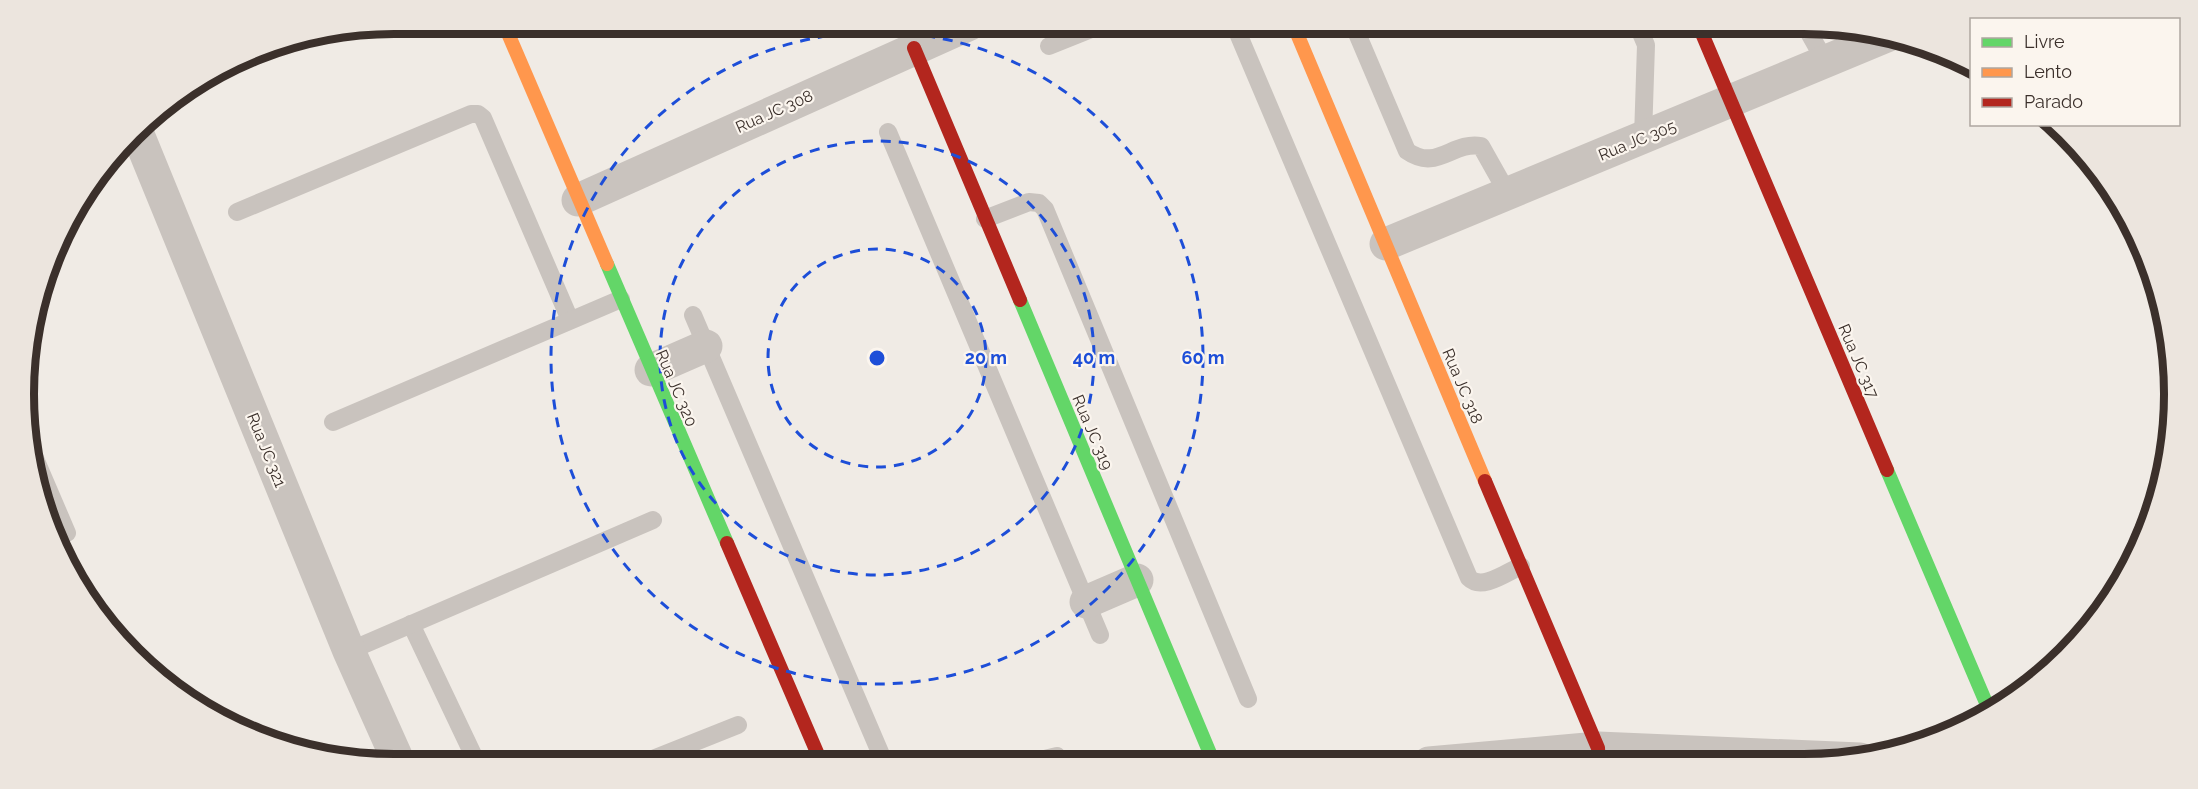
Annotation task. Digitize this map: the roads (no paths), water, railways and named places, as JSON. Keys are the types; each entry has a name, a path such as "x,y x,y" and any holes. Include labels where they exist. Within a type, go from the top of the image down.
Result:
{"street":[{"name":"Rua JC 320","path":"508,34 818,754"},
{"name":"Rua JC 308","path":"578,200 947,34"},
{"name":"Rua JC 318","path":"1297,34 1598,754"},
{"name":"Rua JC 317","path":"1702,34 1987,704"},
{"name":"Rua JC 305","path":"1386,244 1874,41"},
{"name":"Rua JC 319","path":"914,48 1210,754"},
{"name":"Rua JC 321","path":"140,140 349,651 395,754"},
{"path":"651,370 706,346"},
{"path":"1086,602 1137,580"}],"lane":[{"path":"1049,46 1079,34"},
{"path":"1238,34 1469,578 1474,583 1482,584 1521,566"},
{"path":"1357,34 1407,151 1417,158 1429,160 1473,145 1481,146 1508,194"},
{"path":"1641,34 1646,45 1643,137"},
{"path":"1810,34 1826,62"},
{"path":"237,212 471,114 478,114 483,118 570,320"},
{"path":"888,132 1100,635"},
{"path":"986,219 1029,202 1039,202 1045,208 1248,699"},
{"path":"333,422 621,299"},
{"path":"693,315 881,754"},
{"path":"46,484 67,533"},
{"path":"349,651 653,520"},
{"path":"411,624 473,754"},
{"path":"665,754 738,725"}]}
